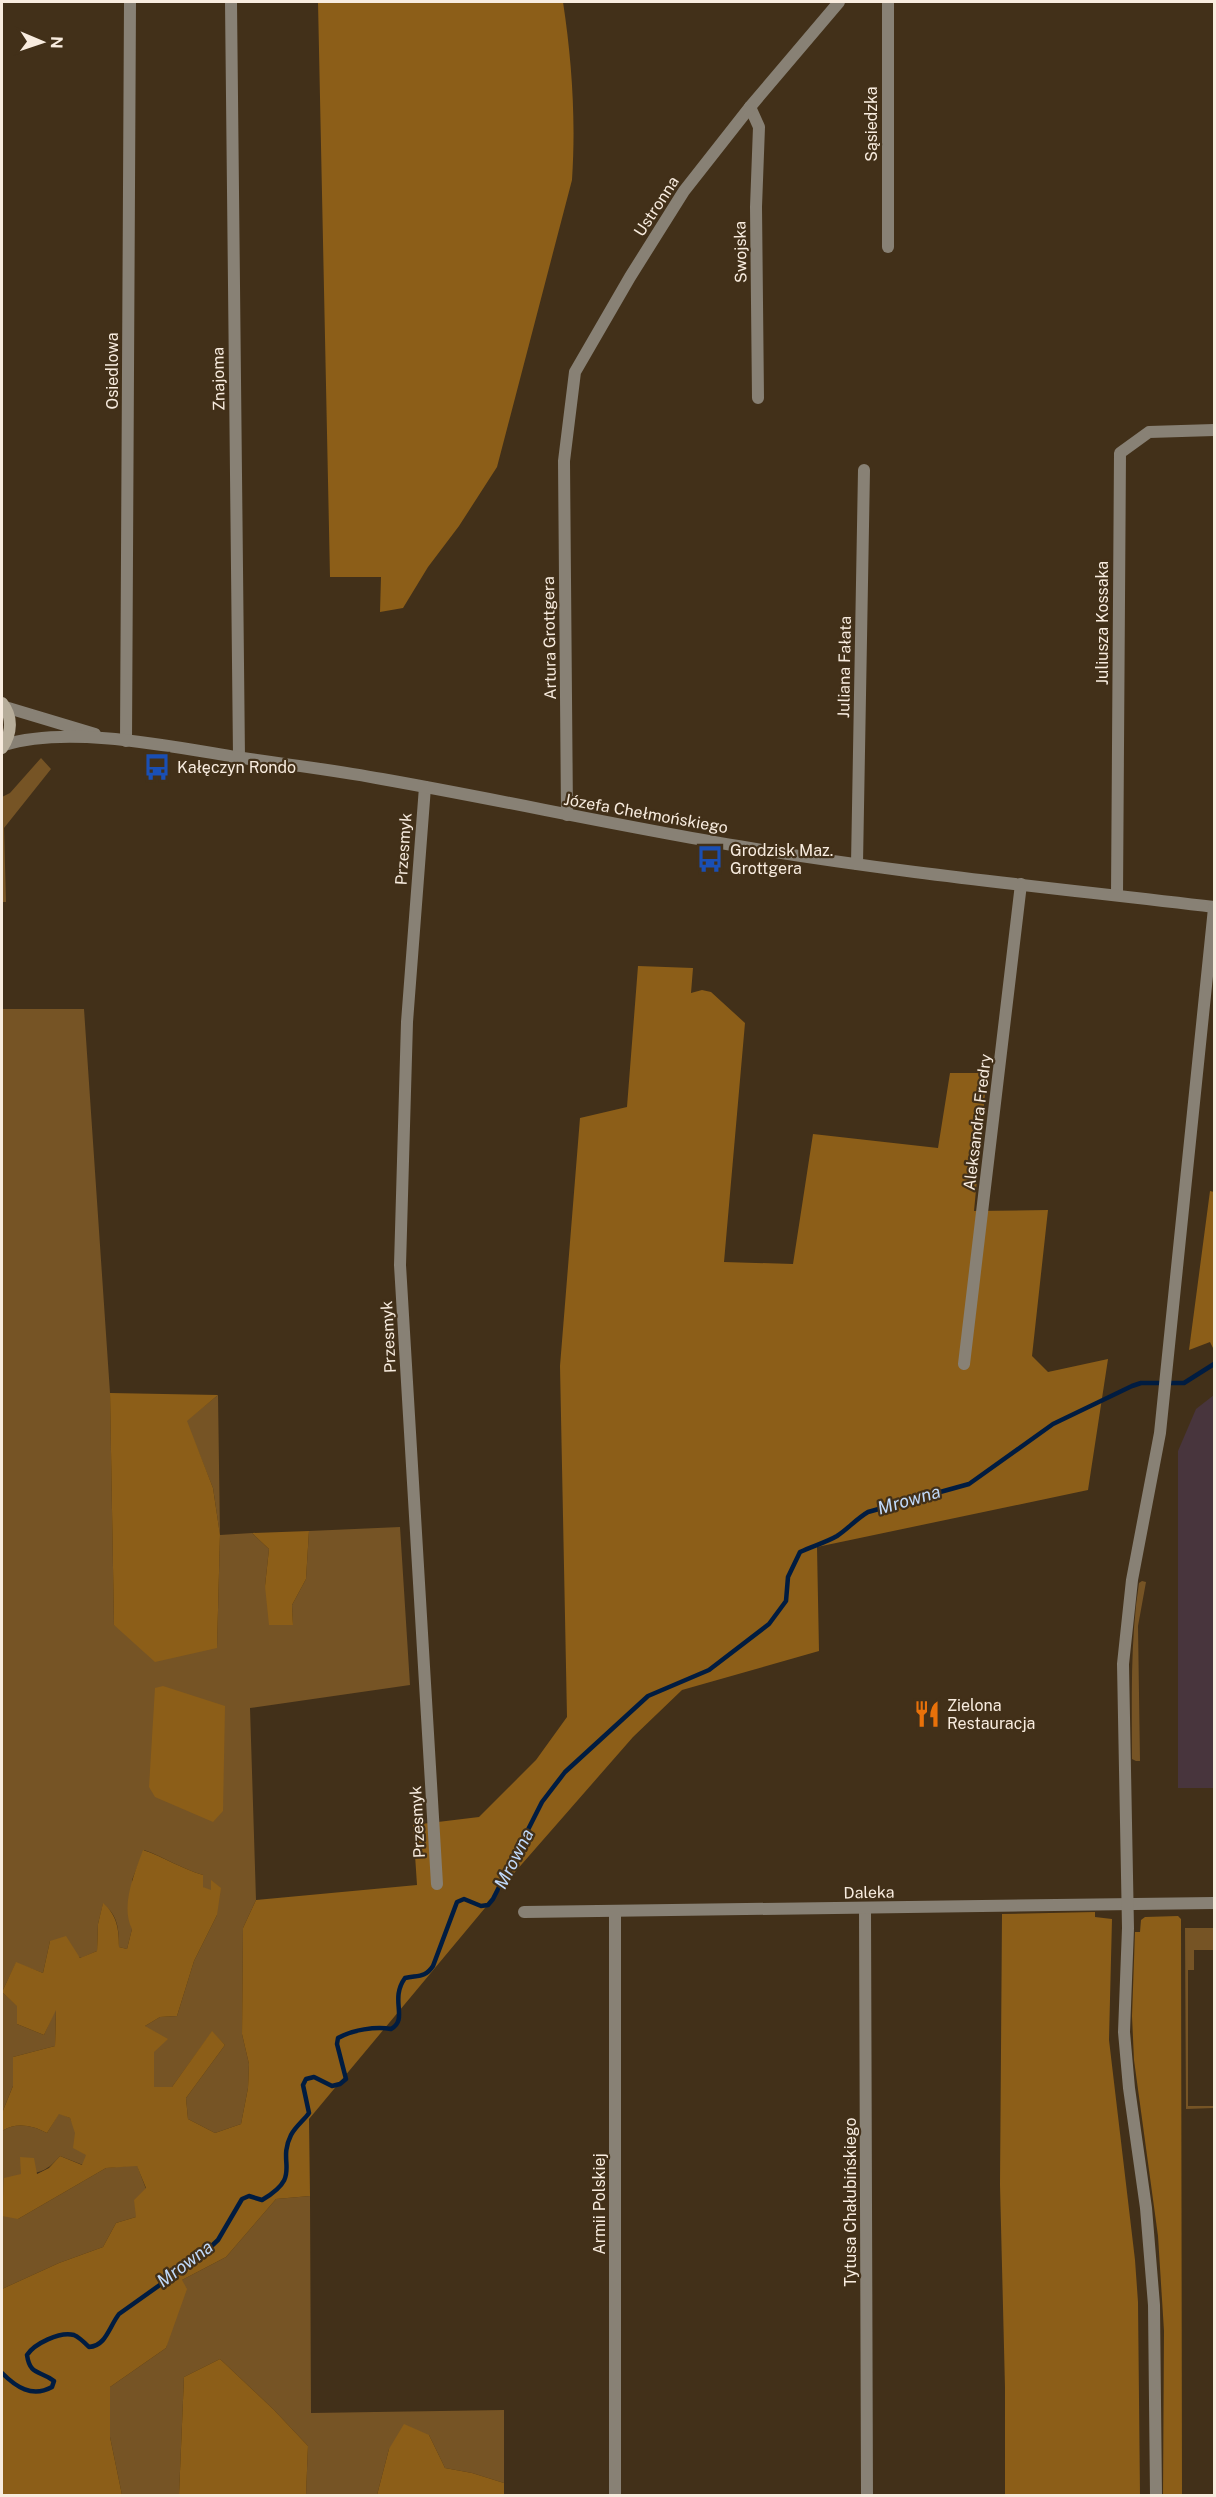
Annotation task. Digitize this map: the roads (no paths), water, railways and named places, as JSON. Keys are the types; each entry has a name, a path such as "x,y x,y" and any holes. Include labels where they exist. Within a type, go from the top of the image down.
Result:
{"main road":[{"path":"3,705 11,726 3,746"}],"street":[{"name":"Osiedlowa","path":"126,741 130,2"},
{"name":"Znajoma","path":"231,2 239,757"},
{"name":"Ustronna","path":"564,461 575,372 630,277 684,191 750,106 839,2"},
{"name":"Sąsiedzka","path":"888,2 888,247"},
{"name":"Swojska","path":"750,106 759,127 756,207 758,398"},
{"name":"Juliusza Kossaka","path":"1117,895 1120,453 1149,432 1215,430"},
{"name":"Artura Grottgera","path":"564,461 567,815"},
{"name":"Juliana Fałata","path":"857,864 864,470"},
{"name":"Józefa Chełmońskiego","path":"3,705 110,739"},
{"name":"Józefa Chełmońskiego","path":"3,746 23,739 42,738 126,741 425,787 740,847 857,864 1215,907"},
{"name":"Przesmyk","path":"425,787 407,1022 400,1265 437,1884"},
{"name":"Aleksandra Fredry","path":"964,1364 1021,884"},
{"path":"1156,2496 1155,2305 1146,2208 1129,2088 1124,2032 1127,1904 1123,1700 1125,1627 1164,1404 1215,907"},
{"name":"Daleka","path":"524,1912 1215,1903"},
{"name":"Tytusa Chałubińskiego","path":"865,1909 867,2496"},
{"name":"Armii Polskiej","path":"615,1912 615,2496"}],"waterway":[{"name":"Mrowna","path":"2,2373 13,2383 31,2391 52,2387 54,2381 33,2370 28,2362 27,2355 30,2351 48,2339 68,2334 74,2335 89,2347 95,2346 107,2335 119,2314 202,2255 218,2240 242,2199 249,2196 262,2200 282,2184 287,2169 287,2145 295,2129 309,2113 303,2085 306,2079 314,2077 332,2086 346,2079 337,2044 338,2038 364,2029 391,2029 396,2025 399,2020 399,1994 405,1978 424,1974 433,1966 457,1902 464,1899 481,1906 488,1905 493,1899 542,1802 565,1772 648,1696 709,1670 769,1624 786,1601 788,1577 800,1552 837,1536 868,1512 969,1484 1053,1424 1132,1386 1141,1383 1184,1383 1214,1364"}],"place":[{"name":"Kałęczyn Rondo","path":"157,767"},
{"name":"Grodzisk Maz. Grottgera","path":"710,859"},
{"name":"Zielona Restauracja","path":"927,1714"}]}
